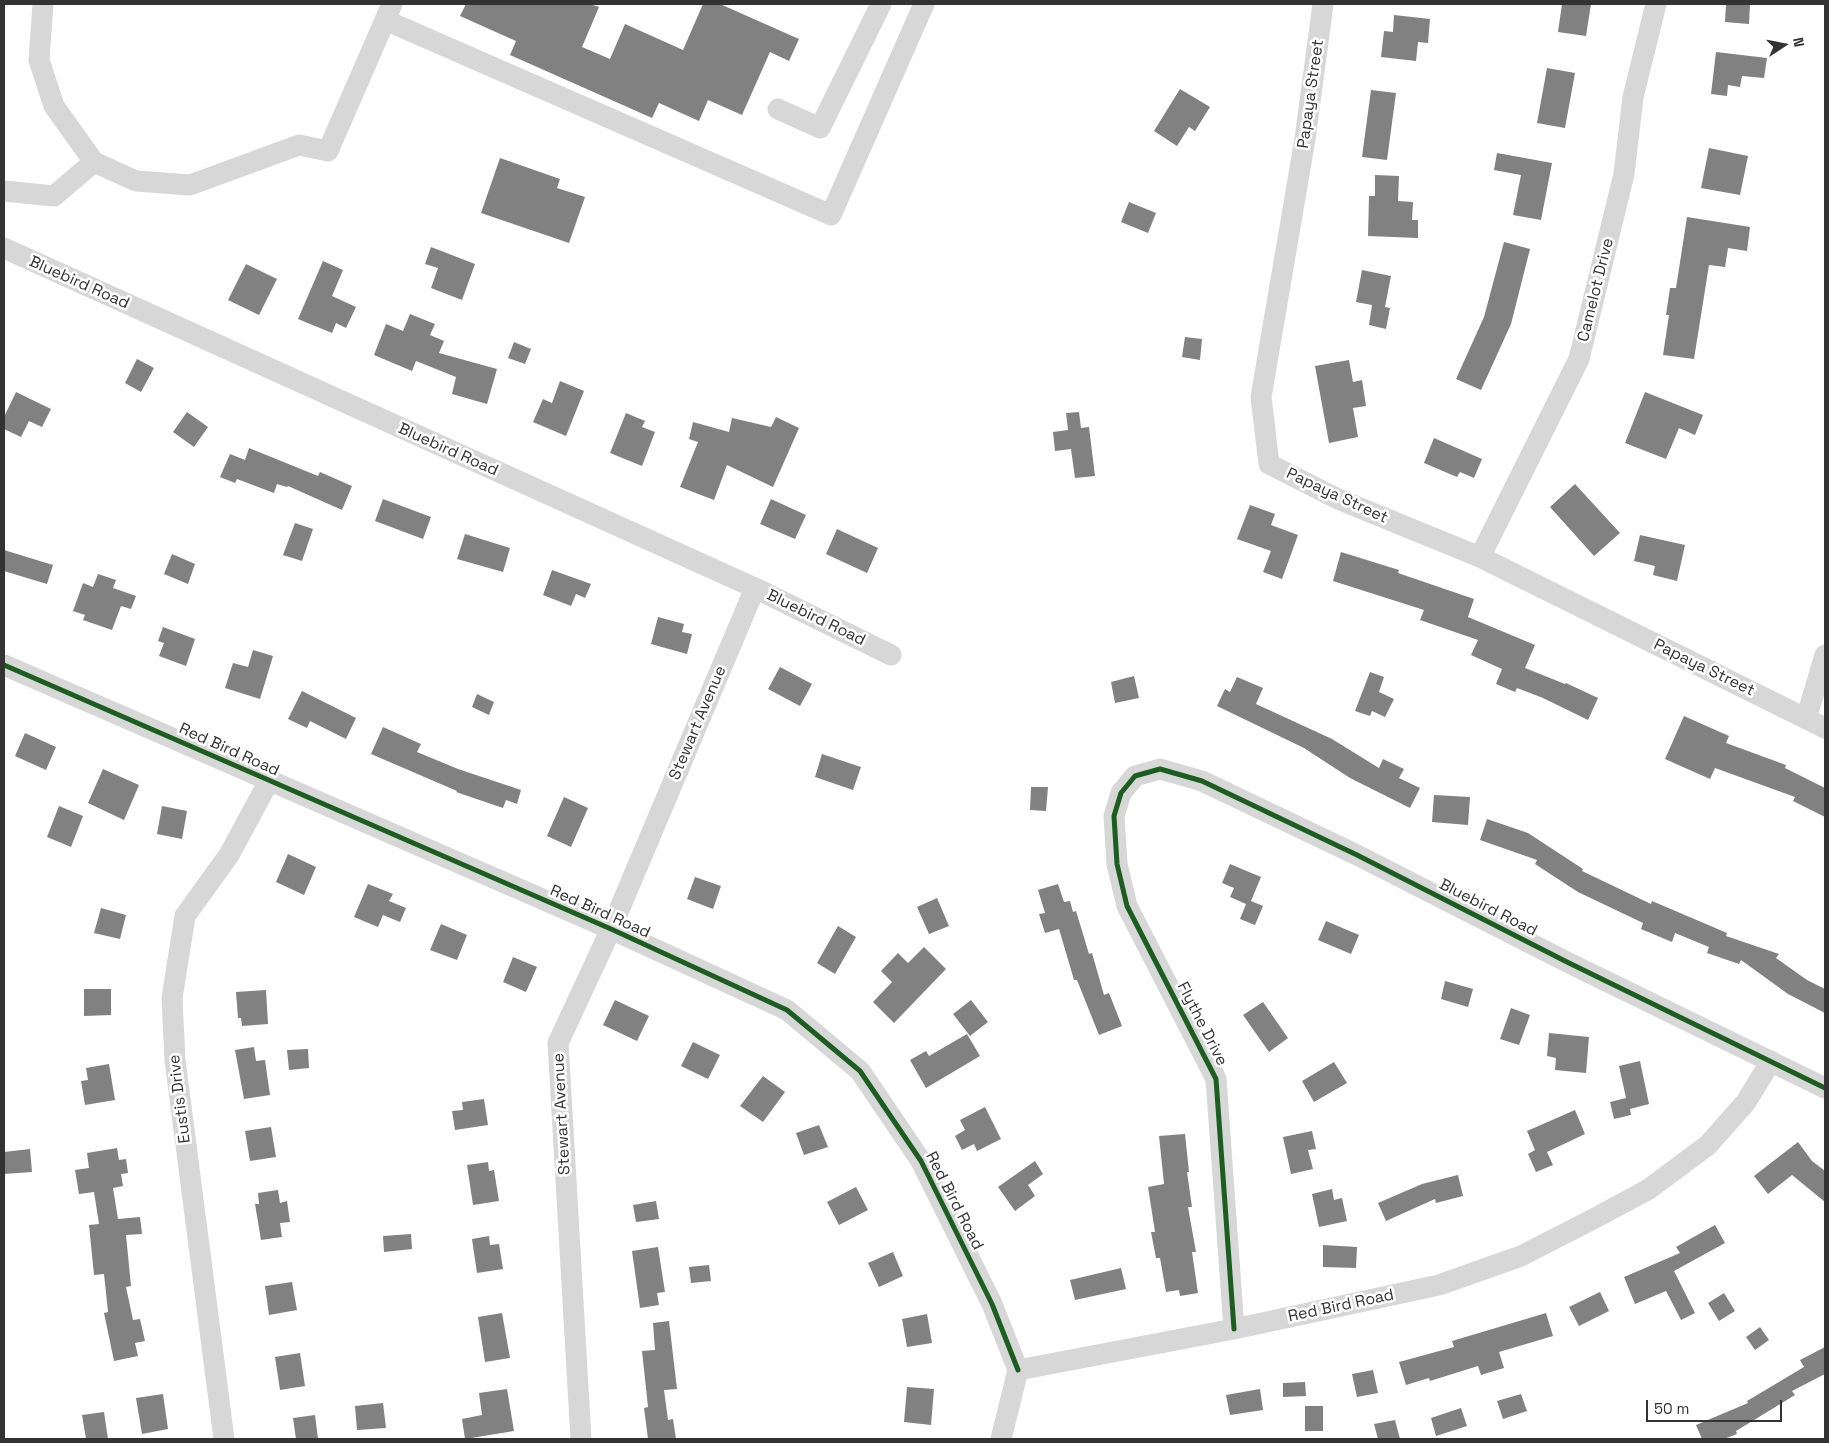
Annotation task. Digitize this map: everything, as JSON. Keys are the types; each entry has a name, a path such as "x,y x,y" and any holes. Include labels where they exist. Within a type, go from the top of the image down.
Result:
{"street":[{"path":"43,4 39,60 54,106 94,162 136,181 190,185 299,145 328,151 388,12 831,215 919,5"},
{"path":"778,109 820,128 881,4"},
{"name":"Papaya Street","path":"1323,4 1305,139 1260,397 1269,464 1338,499 1480,557 1825,728"},
{"name":"Camelot Drive","path":"1480,557 1579,359 1624,174 1633,97 1656,4"},
{"path":"4,191 54,196 94,162"},
{"name":"Bluebird Road","path":"4,248 755,588 891,655"},
{"name":"Stewart Avenue","path":"581,1439 558,1043 612,929 755,588"},
{"path":"1806,719 1825,656"},
{"name":"Red Bird Road","path":"4,665 612,929 787,1010 860,1071 921,1160 992,1304 1018,1370 1234,1329 1439,1285 1521,1256 1649,1189 1708,1144 1746,1102 1771,1062"},
{"name":"Bluebird Road","path":"1135,776 1160,769 1202,781 1357,855 1550,953 1825,1088"},
{"name":"Flythe Drive","path":"1135,776 1121,792 1114,816 1117,864 1128,906 1216,1079 1234,1329"},
{"name":"Eustis Drive","path":"224,1439 174,1060 172,998 186,916 229,855 269,781"},
{"path":"1002,1439 1018,1370"}],"building":[{"path":"466,4 590,4 599,7 582,47 610,59 625,24 683,50 703,4 720,4 799,39 789,61 770,52 742,115 708,100 699,121 659,103 652,118 510,55 516,41 460,16"},
{"path":"1562,4 1591,4 1586,36 1558,32"},
{"path":"1726,4 1750,4 1749,24 1725,22"},
{"path":"1394,15 1430,19 1428,43 1418,42 1416,61 1381,57 1384,31 1393,32"},
{"path":"1716,52 1767,58 1764,78 1742,76 1740,87 1728,85 1727,96 1711,94"},
{"path":"1547,68 1575,73 1565,128 1537,123"},
{"path":"1180,89 1210,107 1195,131 1189,127 1177,146 1154,131"},
{"path":"1371,90 1396,93 1387,160 1362,157"},
{"path":"1709,148 1748,156 1740,195 1701,188"},
{"path":"1497,153 1552,163 1541,220 1513,215 1521,175 1494,170"},
{"path":"500,158 560,179 557,188 585,197 569,243 481,213"},
{"path":"1375,175 1399,176 1398,201 1413,202 1412,220 1418,220 1418,238 1368,236 1369,196 1375,196"},
{"path":"1129,202 1156,213 1148,233 1121,222"},
{"path":"1687,217 1750,227 1747,251 1728,248 1725,267 1709,265 1694,359 1663,355 1669,315 1666,315 1670,288 1676,288"},
{"path":"1504,242 1530,249 1511,324 1481,390 1456,379 1484,317"},
{"path":"431,247 475,264 462,300 431,288 438,268 425,264"},
{"path":"323,261 343,270 332,296 356,307 346,328 336,323 332,333 298,319"},
{"path":"246,264 277,279 259,315 228,300"},
{"path":"1362,270 1391,276 1385,307 1390,308 1386,329 1369,325 1372,305 1356,302"},
{"path":"410,314 435,324 430,335 444,341 439,353 497,369 487,404 452,394 456,377 416,361 412,371 374,355 386,324 403,331"},
{"path":"1185,337 1202,339 1200,360 1182,357"},
{"path":"514,342 531,349 525,364 508,358"},
{"path":"137,359 154,368 141,392 125,383"},
{"path":"1349,360 1353,382 1362,380 1366,406 1353,408 1358,437 1329,443 1315,366"},
{"path":"560,381 584,391 566,436 533,422 543,399 552,403"},
{"path":"16,392 51,409 42,427 29,421 21,437 4,429 4,417"},
{"path":"1645,392 1703,415 1695,435 1679,428 1666,459 1625,443"},
{"path":"187,412 208,427 194,447 173,432"},
{"path":"1079,412 1081,428 1089,427 1095,476 1075,478 1071,449 1055,451 1053,432 1068,430 1066,413"},
{"path":"626,413 645,421 642,427 655,432 642,466 610,453"},
{"path":"776,417 799,428 773,487 727,465 714,500 680,487 698,442 689,439 693,422 729,432 732,418 771,427"},
{"path":"1434,438 1482,459 1474,478 1460,472 1457,477 1424,463"},
{"path":"249,448 318,476 320,472 352,486 342,510 288,486 277,484 274,493 237,479 235,483 220,477 230,454 245,460"},
{"path":"1575,484 1620,533 1594,556 1550,507"},
{"path":"383,499 431,517 423,539 375,521"},
{"path":"771,499 806,515 795,539 760,524"},
{"path":"1250,505 1275,514 1271,525 1298,535 1282,579 1263,572 1271,551 1237,539"},
{"path":"295,523 313,529 302,561 283,555"},
{"path":"837,529 878,548 867,573 826,554"},
{"path":"465,534 510,548 503,572 457,559"},
{"path":"1640,535 1685,545 1677,581 1653,575 1655,566 1634,561"},
{"path":"4,550 53,565 47,584 4,571"},
{"path":"1341,552 1399,570 1398,573 1474,599 1468,617 1535,645 1525,668 1566,683 1598,698 1588,720 1543,698 1517,688 1515,692 1496,684 1502,669 1471,655 1478,640 1420,620 1424,610 1333,581"},
{"path":"172,554 195,564 188,584 164,574"},
{"path":"552,570 591,584 585,598 576,594 571,606 543,595"},
{"path":"98,574 116,580 113,588 136,596 131,609 121,606 112,630 83,620 85,615 73,611 83,583 93,587"},
{"path":"658,617 684,624 682,632 692,634 687,654 651,644"},
{"path":"163,627 195,639 186,666 159,656 164,643 158,641"},
{"path":"253,650 273,656 260,699 225,688 233,663 248,667"},
{"path":"780,667 812,684 800,706 768,689"},
{"path":"1370,672 1384,677 1379,692 1394,699 1385,717 1372,711 1370,716 1355,711"},
{"path":"1134,676 1139,698 1115,703 1111,682"},
{"path":"1237,677 1263,688 1256,704 1332,739 1379,768 1383,759 1404,769 1399,778 1420,788 1410,808 1350,778 1304,748 1217,706 1225,689 1230,692"},
{"path":"302,691 356,718 346,739 310,721 307,728 288,719"},
{"path":"477,694 494,702 489,715 472,707"},
{"path":"1684,716 1729,736 1726,743 1786,765 1785,768 1825,788 1825,817 1793,801 1795,797 1715,768 1710,779 1665,759"},
{"path":"383,727 421,744 417,752 458,769 521,790 517,804 506,800 503,808 456,792 371,754"},
{"path":"25,733 56,747 46,770 15,756"},
{"path":"822,754 861,767 853,790 815,777"},
{"path":"103,769 139,785 124,820 88,803"},
{"path":"1031,787 1048,787 1046,811 1030,810"},
{"path":"1434,795 1470,797 1468,825 1432,822"},
{"path":"564,797 588,808 571,847 547,836"},
{"path":"59,806 83,816 71,847 47,837"},
{"path":"162,806 187,811 182,839 157,834"},
{"path":"1487,819 1528,833 1583,869 1582,871 1651,904 1652,901 1727,933 1726,936 1779,954 1776,958 1807,980 1825,989 1825,1013 1788,994 1741,960 1739,964 1707,953 1709,947 1675,933 1672,942 1641,929 1643,923 1578,892 1535,864 1537,860 1480,840"},
{"path":"288,854 316,867 304,895 276,882"},
{"path":"1230,864 1261,877 1251,901 1263,906 1255,925 1240,919 1246,904 1230,897 1234,888 1222,883"},
{"path":"695,877 721,886 713,909 687,899"},
{"path":"368,884 393,894 389,901 406,908 400,922 383,915 378,927 354,917"},
{"path":"1058,884 1064,902 1070,901 1073,912 1076,911 1089,954 1092,953 1104,995 1109,993 1122,1026 1099,1035 1077,980 1074,980 1059,929 1045,933 1039,914 1045,913 1038,890"},
{"path":"937,898 949,926 929,934 917,907"},
{"path":"101,908 126,915 120,939 94,933"},
{"path":"1326,921 1359,935 1351,954 1318,940"},
{"path":"441,924 467,935 457,960 430,950"},
{"path":"838,926 856,937 835,974 817,963"},
{"path":"924,947 946,969 894,1023 873,1002 892,982 881,971 898,953 908,963"},
{"path":"513,957 537,967 526,992 503,982"},
{"path":"1445,981 1473,989 1468,1007 1441,999"},
{"path":"84,989 111,989 111,1015 84,1016"},
{"path":"266,990 268,1024 242,1026 241,1018 238,1018 236,992"},
{"path":"615,1000 649,1016 637,1041 603,1025"},
{"path":"971,1000 988,1022 970,1036 953,1014"},
{"path":"1263,1002 1288,1038 1269,1052 1243,1015"},
{"path":"1511,1008 1530,1015 1519,1045 1500,1039"},
{"path":"1549,1033 1589,1037 1586,1073 1555,1070 1556,1058 1547,1056"},
{"path":"967,1034 980,1056 926,1088 910,1060 926,1051 929,1056"},
{"path":"693,1042 720,1055 708,1079 681,1066"},
{"path":"254,1047 256,1061 265,1060 270,1095 244,1099 235,1050"},
{"path":"308,1049 309,1068 289,1070 287,1050"},
{"path":"1640,1061 1649,1104 1630,1109 1631,1115 1614,1119 1610,1102 1626,1098 1619,1066"},
{"path":"1334,1062 1347,1083 1314,1102 1302,1081"},
{"path":"109,1064 115,1100 85,1105 81,1081 88,1080 86,1068"},
{"path":"763,1076 785,1092 763,1122 740,1106"},
{"path":"484,1099 488,1125 455,1130 452,1111 463,1110 462,1102"},
{"path":"985,1107 1001,1139 977,1151 974,1144 962,1150 955,1136 965,1130 960,1120"},
{"path":"1575,1110 1585,1134 1547,1152 1553,1165 1536,1172 1528,1154 1535,1150 1527,1131"},
{"path":"819,1125 828,1147 804,1155 796,1133"},
{"path":"271,1127 276,1157 250,1161 245,1131"},
{"path":"1312,1131 1316,1149 1308,1150 1313,1169 1291,1174 1283,1137"},
{"path":"1185,1134 1189,1172 1187,1172 1192,1207 1188,1207 1196,1252 1192,1252 1198,1293 1180,1296 1179,1290 1166,1292 1160,1258 1156,1258 1151,1232 1155,1232 1148,1187 1164,1184 1159,1136"},
{"path":"1798,1142 1812,1161 1825,1171 1825,1202 1792,1175 1768,1194 1754,1176"},
{"path":"117,1148 119,1160 126,1159 128,1173 121,1174 123,1186 113,1188 118,1219 140,1217 142,1234 126,1235 131,1286 126,1287 133,1320 140,1319 145,1341 135,1343 138,1356 114,1361 104,1313 108,1312 104,1274 94,1275 89,1225 99,1224 94,1192 79,1194 75,1170 89,1168 87,1153"},
{"path":"30,1149 32,1172 4,1174 4,1152"},
{"path":"1035,1161 1043,1174 1028,1185 1035,1196 1015,1211 998,1187"},
{"path":"488,1162 489,1171 494,1170 499,1201 473,1205 467,1165"},
{"path":"1458,1175 1463,1196 1436,1203 1435,1199 1386,1221 1378,1203 1422,1184"},
{"path":"856,1187 868,1210 839,1225 827,1202"},
{"path":"1332,1189 1334,1200 1342,1198 1347,1221 1319,1227 1312,1194"},
{"path":"278,1190 280,1203 287,1201 290,1222 280,1223 282,1237 261,1240 255,1204 259,1204 258,1193"},
{"path":"656,1201 659,1219 636,1222 633,1205"},
{"path":"1715,1225 1725,1243 1674,1271 1695,1313 1681,1320 1666,1291 1635,1304 1624,1277 1680,1253 1676,1247"},
{"path":"411,1234 412,1249 384,1252 383,1236"},
{"path":"489,1236 490,1245 499,1244 503,1269 477,1273 472,1239"},
{"path":"1323,1245 1357,1247 1356,1268 1323,1267"},
{"path":"658,1247 665,1292 657,1293 659,1305 640,1308 632,1251"},
{"path":"893,1252 903,1276 879,1287 868,1263"},
{"path":"709,1265 711,1281 691,1283 689,1267"},
{"path":"1121,1268 1126,1289 1075,1300 1070,1280"},
{"path":"292,1282 297,1310 269,1315 265,1286"},
{"path":"1600,1292 1609,1311 1579,1326 1569,1307"},
{"path":"1724,1293 1735,1311 1719,1321 1708,1303"},
{"path":"502,1313 510,1358 485,1362 478,1317"},
{"path":"1546,1313 1553,1336 1499,1352 1504,1368 1481,1375 1478,1366 1430,1381 1429,1378 1406,1385 1399,1362 1454,1347 1452,1341"},
{"path":"927,1314 932,1343 907,1347 902,1319"},
{"path":"669,1321 677,1389 664,1390 668,1420 673,1419 676,1439 648,1439 644,1408 648,1407 642,1351 655,1350 653,1323"},
{"path":"1760,1327 1769,1340 1755,1350 1746,1337"},
{"path":"1825,1347 1825,1374 1792,1391 1795,1395 1736,1431 1737,1434 1724,1439 1702,1439 1696,1425 1748,1403 1747,1401 1804,1367 1800,1360"},
{"path":"300,1353 305,1386 280,1390 275,1357"},
{"path":"1373,1370 1378,1393 1357,1397 1352,1374"},
{"path":"1305,1382 1306,1396 1283,1397 1283,1383"},
{"path":"907,1387 934,1389 931,1425 904,1422"},
{"path":"507,1389 514,1431 465,1439 462,1419 482,1415 479,1393"},
{"path":"1260,1389 1263,1410 1230,1415 1226,1395"},
{"path":"163,1394 168,1429 142,1434 136,1398"},
{"path":"1521,1394 1527,1411 1503,1419 1497,1401"},
{"path":"383,1403 386,1428 357,1430 355,1406"},
{"path":"1305,1406 1323,1406 1323,1431 1305,1431"},
{"path":"1461,1408 1467,1426 1436,1436 1431,1418"},
{"path":"104,1412 108,1439 86,1439 82,1415"},
{"path":"315,1415 318,1439 296,1439 293,1418"},
{"path":"1395,1420 1400,1439 1378,1439 1374,1424"}],"cycle path":[{"path":"4,665 611,929 787,1010 860,1071 921,1161 992,1304 1018,1370"},
{"path":"1234,1329 1216,1079 1127,906 1117,864 1114,816 1121,793 1135,776 1160,769 1202,781 1357,855 1567,962 1825,1088"}]}
